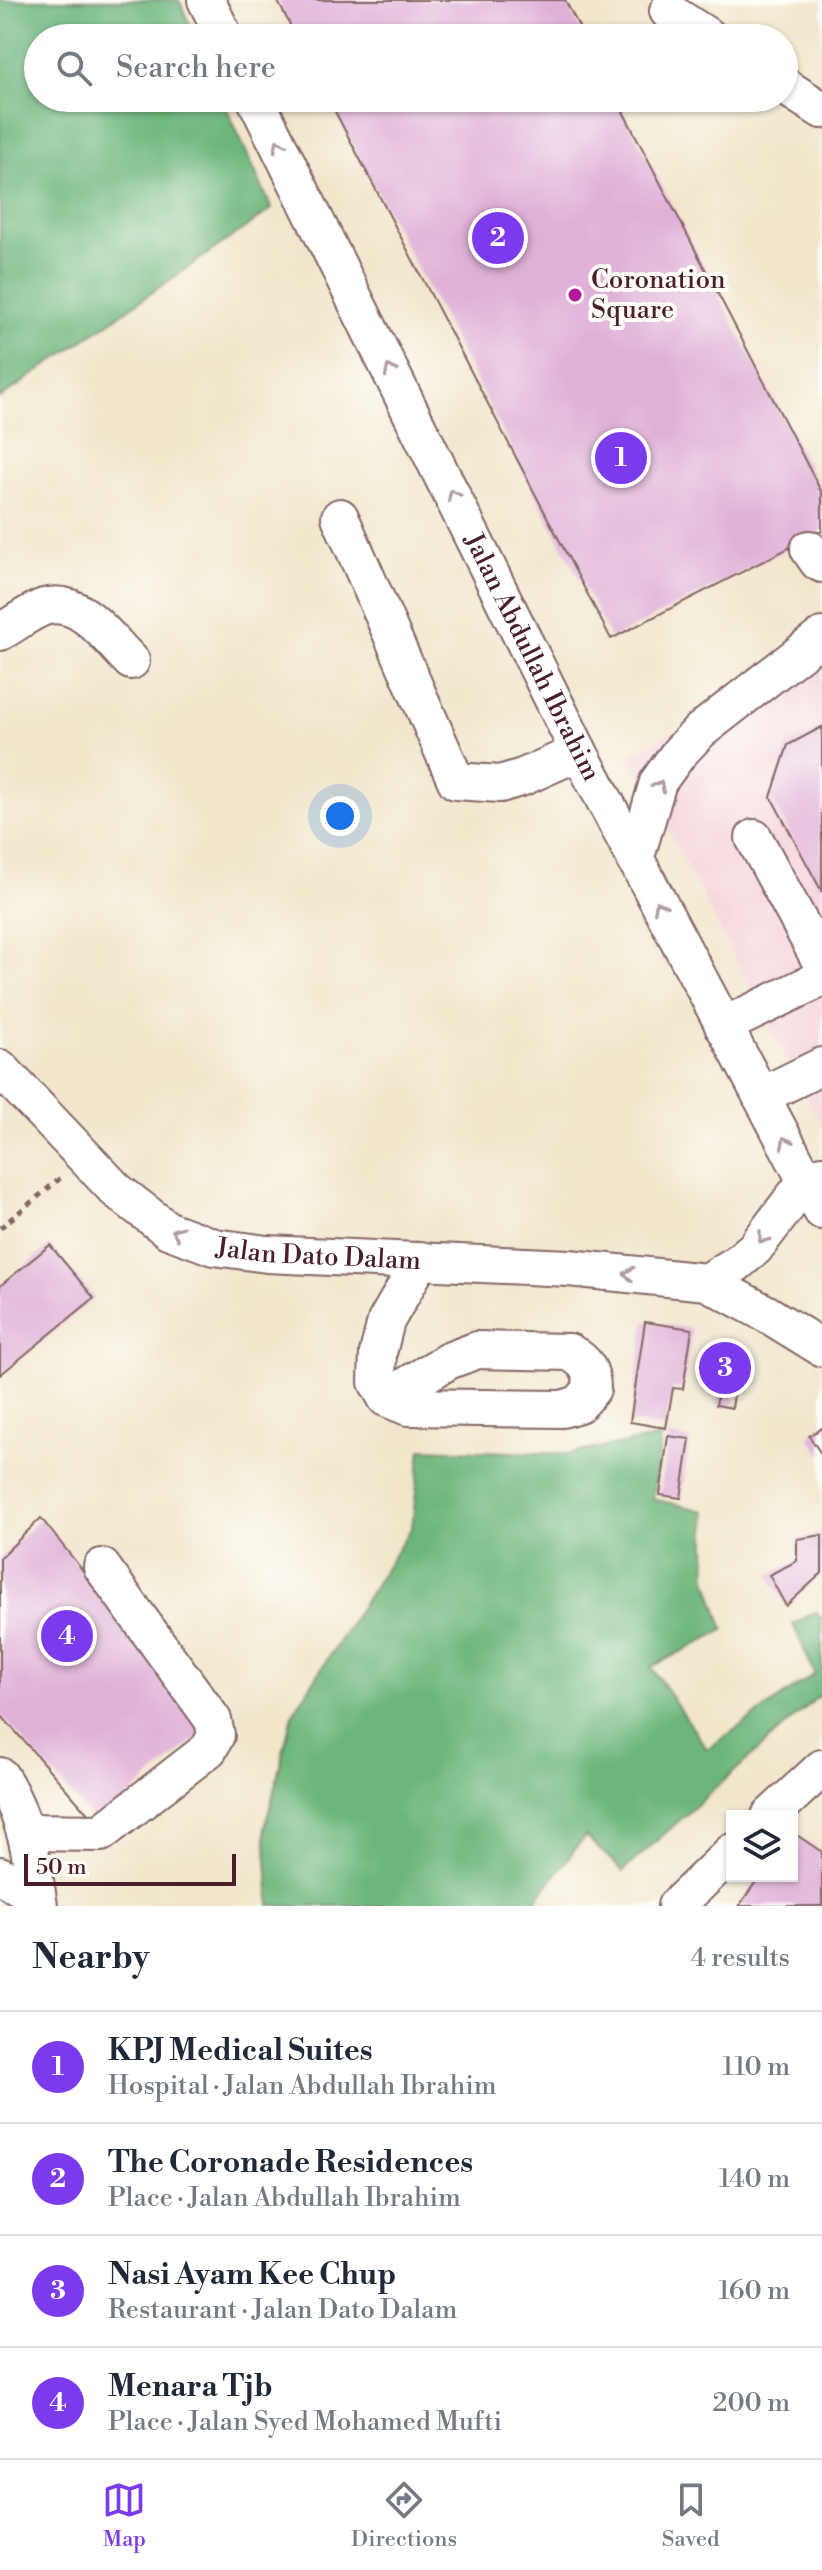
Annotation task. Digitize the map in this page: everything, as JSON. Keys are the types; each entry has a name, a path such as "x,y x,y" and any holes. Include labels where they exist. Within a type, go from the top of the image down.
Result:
{"street":[{"path":"206,0 218,24"},
{"path":"668,11 688,24"},
{"path":"798,95 822,110"},
{"name":"Jalan Abdullah Ibrahim","path":"262,112 579,752 761,1096 817,1189"},
{"path":"340,517 456,781 500,784 579,752"},
{"path":"0,632 43,607 62,605 79,610 131,661"},
{"path":"635,860 658,782 679,753 700,731 822,636"},
{"path":"754,838 822,964"},
{"path":"723,1026 822,978"},
{"path":"761,1096 822,1066"},
{"name":"Jalan Dato Dalam","path":"0,1068 116,1190 168,1230 214,1247 267,1254 569,1268 707,1282 822,1348"},
{"path":"707,1282 755,1248 817,1189"},
{"path":"386,1398 448,1361 477,1350 569,1352 583,1359 592,1373 592,1389 579,1404 562,1409 408,1407 386,1398 377,1382 378,1353 386,1321 421,1260"},
{"path":"27,1832 101,1833 209,1749 216,1735 213,1720 102,1567"},
{"path":"776,1810 822,1768"},
{"path":"0,1776 12,1794 27,1832 38,1902"},
{"path":"676,1906 726,1858"},
{"path":"0,1875 38,1902"}],"path":[{"path":"0,1228 86,1158"}],"shaded area":[{"path":"822,659 822,1127 629,754"}],"green space":[{"path":"0,0 179,0 190,24 24,24 24,112 228,112 272,209 0,398"},
{"path":"661,1437 653,1499 705,1511 707,1579 724,1630 651,1667 707,1749 815,1674 793,1624 816,1612 822,1620 822,1693 623,1871 585,1836 532,1906 270,1906 265,1828 292,1715 412,1527 421,1449 568,1454"}],"building":[{"path":"277,0 565,0 578,24 290,24"},
{"name":"Coronation Square","path":"335,112 623,112 822,493 822,531 611,639"},
{"path":"822,727 822,892 771,797 788,745"},
{"path":"50,1245 94,1298 0,1375 0,1286"},
{"path":"645,1322 692,1329 683,1389 673,1388 666,1428 630,1422"},
{"path":"715,1350 740,1354 732,1408 716,1405 720,1383 710,1382"},
{"path":"822,1428 822,1455 809,1436"},
{"path":"668,1436 690,1439 681,1498 660,1495"},
{"path":"41,1518 208,1728 97,1824 0,1714 0,1558"},
{"path":"822,1535 822,1573 786,1606 769,1575 797,1561 797,1539"},
{"path":"798,1836 822,1852 822,1906 739,1906 756,1882 798,1882"}],"place":[{"name":"The Coronade Residences","path":"498,238"},
{"name":"Coronation Square","path":"575,295"},
{"name":"KPJ Medical Suites","path":"621,458"},
{"name":"Nasi Ayam Kee Chup","path":"725,1368"},
{"name":"Menara Tjb","path":"67,1636"}]}
